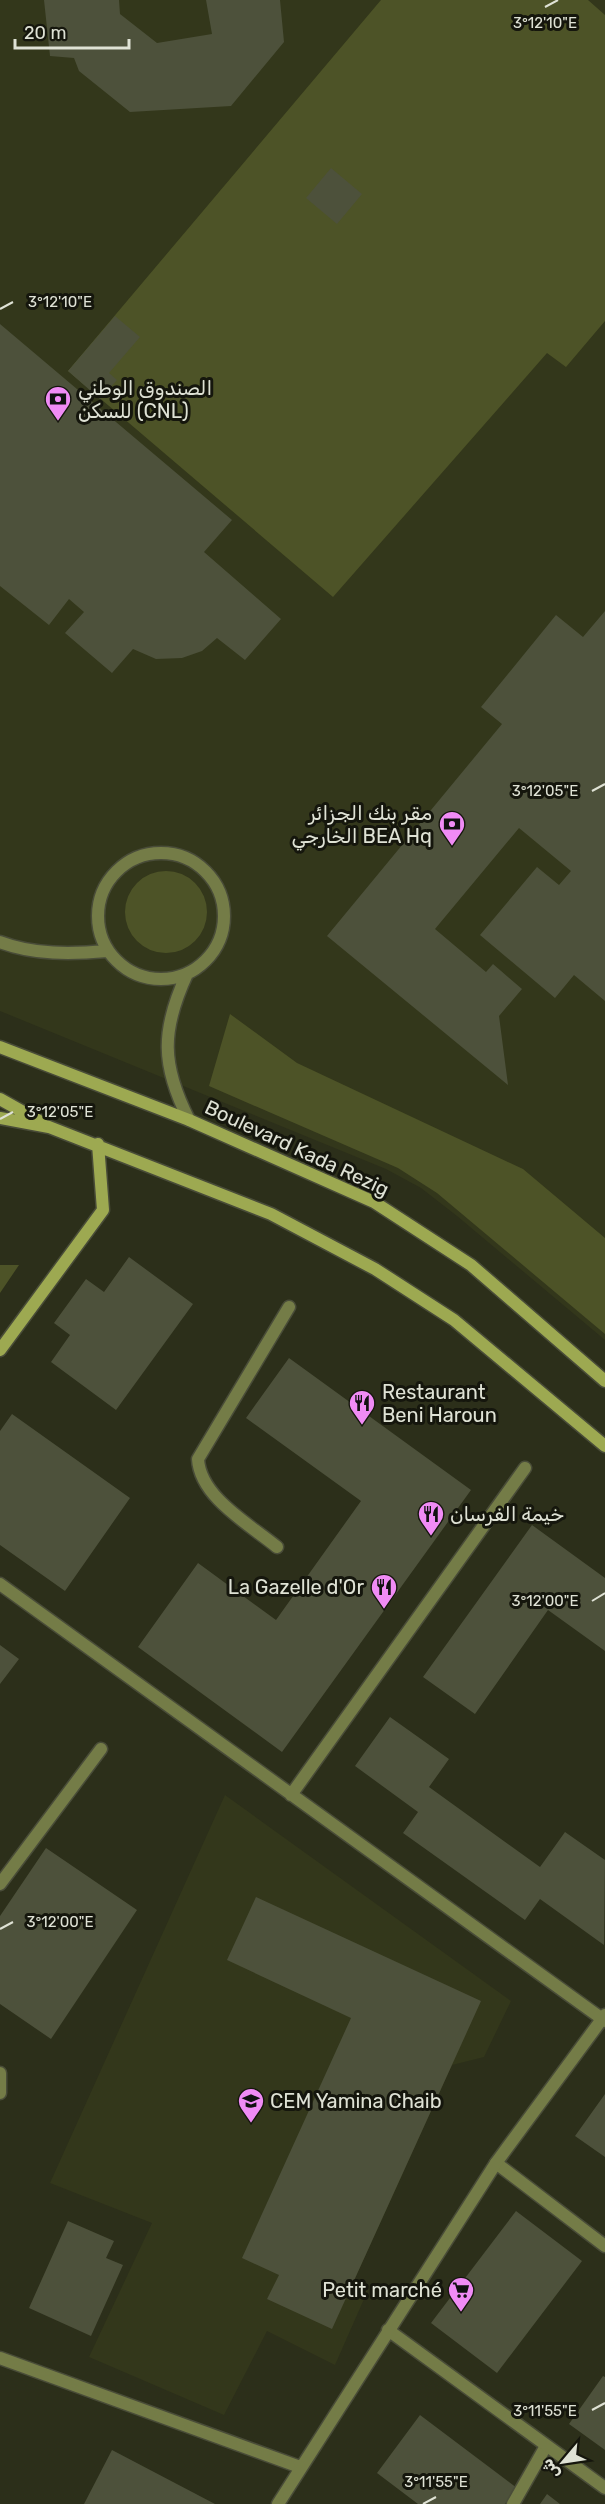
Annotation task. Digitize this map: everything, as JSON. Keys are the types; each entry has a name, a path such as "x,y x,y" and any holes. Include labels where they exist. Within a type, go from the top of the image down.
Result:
{"main road":[{"name":"Boulevard Kada Rezig","path":"0,1047 189,1120 374,1202 471,1265 605,1381"},
{"path":"0,1099 49,1127"},
{"path":"0,1118 49,1127 98,1144 271,1214 375,1269 454,1320 605,1446"},
{"path":"0,1350 102,1210 98,1144"}],"street":[{"path":"154,852 176,854 196,863 211,876 220,893 225,911 223,931 215,948 203,963 187,974 165,980 143,977 123,967 107,951 99,931 100,895 115,870 134,858 154,852"},
{"path":"0,942 20,949 55,953 107,951"},
{"path":"187,974 174,1002 168,1032 168,1063 175,1093 189,1120"},
{"path":"277,1547 209,1491 199,1472 198,1459 289,1307"},
{"path":"291,1795 525,1468"},
{"path":"0,1584 604,2018 496,2163 278,2504"},
{"path":"0,1884 101,1749"},
{"path":"0,2073 0,2092"},
{"path":"496,2163 605,2246"},
{"path":"388,2330 605,2488"},
{"path":"0,2358 300,2467"},
{"path":"513,2504 546,2446"}],"shaded area":[{"path":"0,0 605,0 605,1340 421,1188 386,1169 0,1011"},
{"path":"381,0 588,0 605,15 605,321 566,367 547,353 333,597 68,371"},
{"path":"166,871 182,874 195,883 204,896 207,912 204,928 195,941 182,950 166,953 150,950 137,941 128,928 125,912 128,896 137,883 150,874"},
{"path":"230,1014 297,1063 523,1169 605,1238 605,1334 437,1193 398,1168 209,1086"},
{"path":"0,1265 19,1265 0,1293"},
{"name":"CEM Yamina Chaib","path":"225,1795 511,2001 484,2057 452,2065 353,2283 368,2290 335,2365 267,2331 224,2415 89,2357 152,2223 50,2183"}],"building":[{"path":"44,0 119,0 120,14 157,43 212,34 206,0 280,0 284,42 231,106 130,112 79,71 74,58 50,56"},
{"path":"331,168 362,194 337,224 306,198"},
{"path":"115,316 140,337 109,373 117,380 100,399 68,371"},
{"name":"الصندوق الوطني للسكن (CNL)","path":"0,324 232,520 204,552 281,619 245,660 217,638 202,651 182,658 156,659 133,649 112,673 65,633 84,612 69,599 49,625 0,586"},
{"name":"مقر بنك الجزائر الخارجي BEA Hq","path":"605,611 605,1001 574,975 555,998 480,935 537,867 559,885 571,871 519,828 435,929 486,972 493,964 522,989 499,1016 508,1085 327,936 502,724 481,707 556,615 583,637"},
{"path":"129,1257 193,1304 116,1410 51,1362 70,1335 54,1323 86,1279 104,1292"},
{"path":"289,1358 471,1490 282,1752 138,1647 198,1563 276,1620 361,1501 246,1418"},
{"path":"12,1414 130,1498 65,1591 0,1545 0,1431"},
{"path":"532,1525 605,1578 605,1651 548,1610 475,1714 423,1677"},
{"path":"0,1645 19,1659 0,1684"},
{"path":"390,1717 449,1759 429,1787 540,1867 565,1832 605,1860 604,1945 540,1899 525,1920 403,1833 418,1812 355,1766"},
{"path":"46,1848 137,1910 51,2039 0,2004 0,1916"},
{"path":"256,1897 481,2001 332,2329 267,2299 279,2275 242,2258 351,2018 227,1960"},
{"path":"605,2094 605,2157 575,2136"},
{"path":"516,2211 582,2261 497,2373 431,2323"},
{"path":"68,2221 114,2241 106,2258 123,2265 91,2336 29,2308"},
{"path":"603,2376 605,2377 605,2450 569,2424"},
{"path":"420,2415 517,2488 505,2504 418,2504 377,2473"},
{"path":"112,2450 215,2504 84,2504"},
{"path":"547,2494 560,2504 540,2504"}],"place":[{"name":"الصندوق الوطني للسكن (CNL)","path":"58,422"},
{"name":"مقر بنك الجزائر الخارجي BEA Hq","path":"452,847"},
{"name":"Restaurant Beni Haroun","path":"362,1426"},
{"name":"خيمة الفرسان","path":"431,1537"},
{"name":"La Gazelle d'Or","path":"384,1610"},
{"name":"CEM Yamina Chaib","path":"251,2124"},
{"name":"Petit marché","path":"461,2313"}]}
